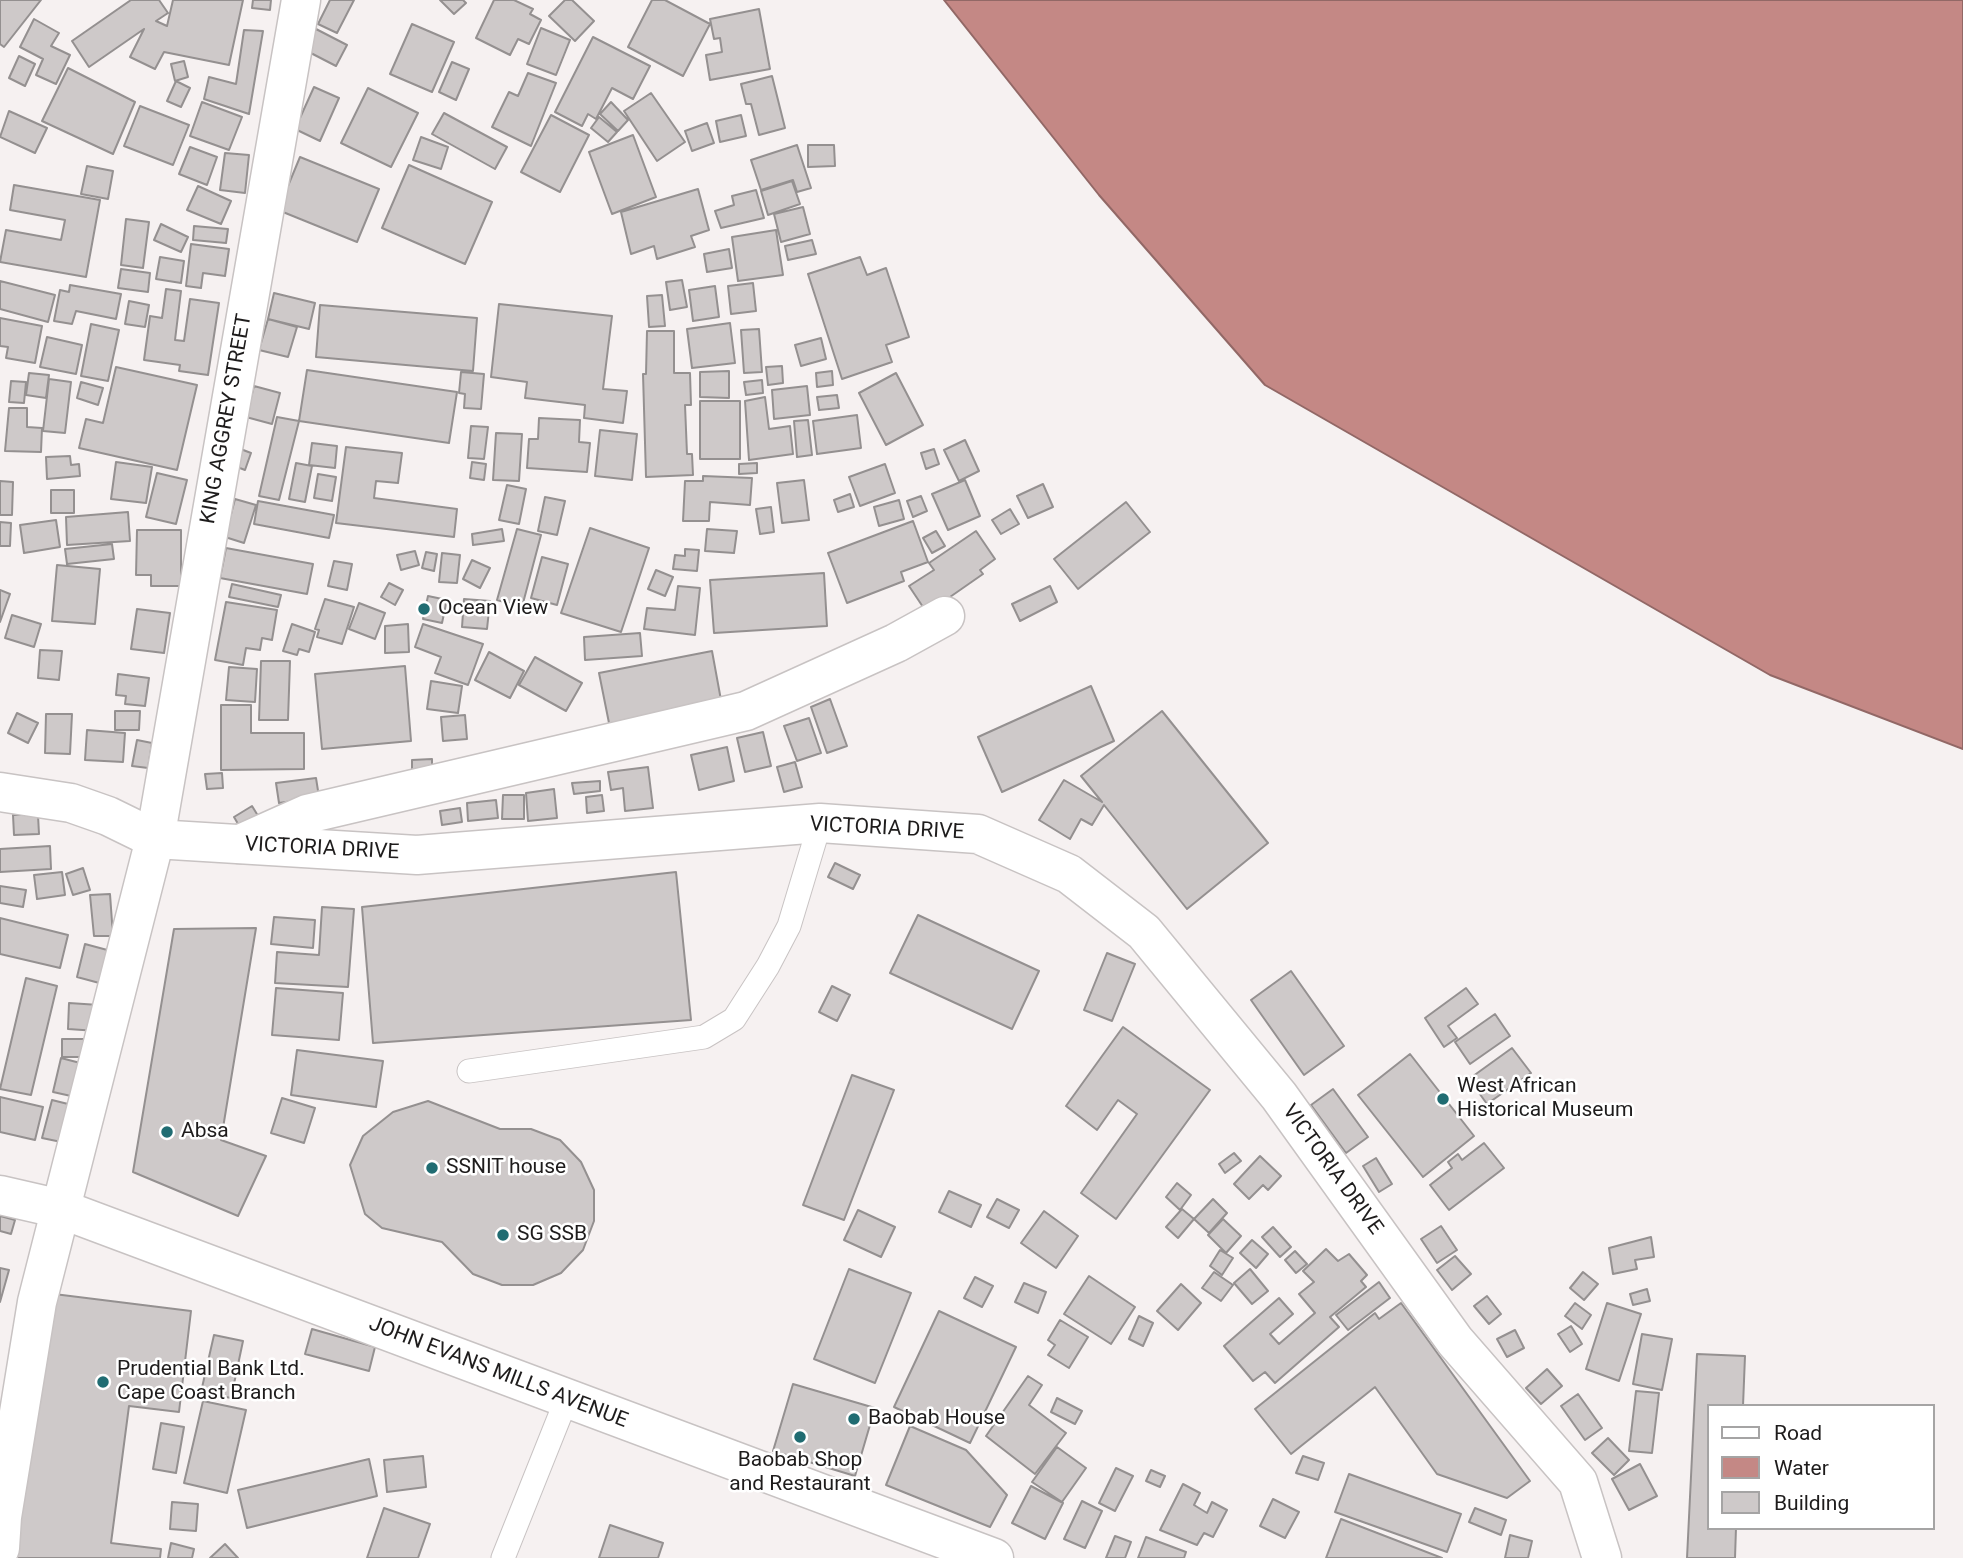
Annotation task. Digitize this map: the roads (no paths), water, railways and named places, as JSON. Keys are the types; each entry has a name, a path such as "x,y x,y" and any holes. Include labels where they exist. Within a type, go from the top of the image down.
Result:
{"street":[{"name":"KING AGGREY STREET","path":"1,1527 37,1302 155,839 301,0"},
{"path":"240,844 307,814 746,711 896,643 945,615"},
{"name":"VICTORIA DRIVE","path":"0,792 71,803 108,816 155,839 417,855 820,823 978,834 1069,874 1144,932 1279,1096 1455,1341 1577,1482 1602,1558"},
{"name":"JOHN EVANS MILLS AVENUE","path":"0,1195 61,1209 994,1558"}],"lane":[{"path":"469,1071 704,1037 734,1019 768,966 789,926 820,823"},
{"path":"503,1558 567,1398"}],"water":[{"path":"944,0 1963,0 1963,749 1770,675 1265,385 1099,195"}],"place":[{"name":"Ocean View","path":"424,609"},
{"name":"West African Historical Museum","path":"1443,1099"},
{"name":"Absa","path":"167,1132"},
{"name":"SSNIT house","path":"432,1168"},
{"name":"SG SSB","path":"503,1235"},
{"name":"Prudential Bank Ltd. Cape Coast Branch","path":"103,1382"},
{"name":"Baobab House","path":"854,1419"},
{"name":"Baobab Shop and Restaurant","path":"800,1437"}]}
